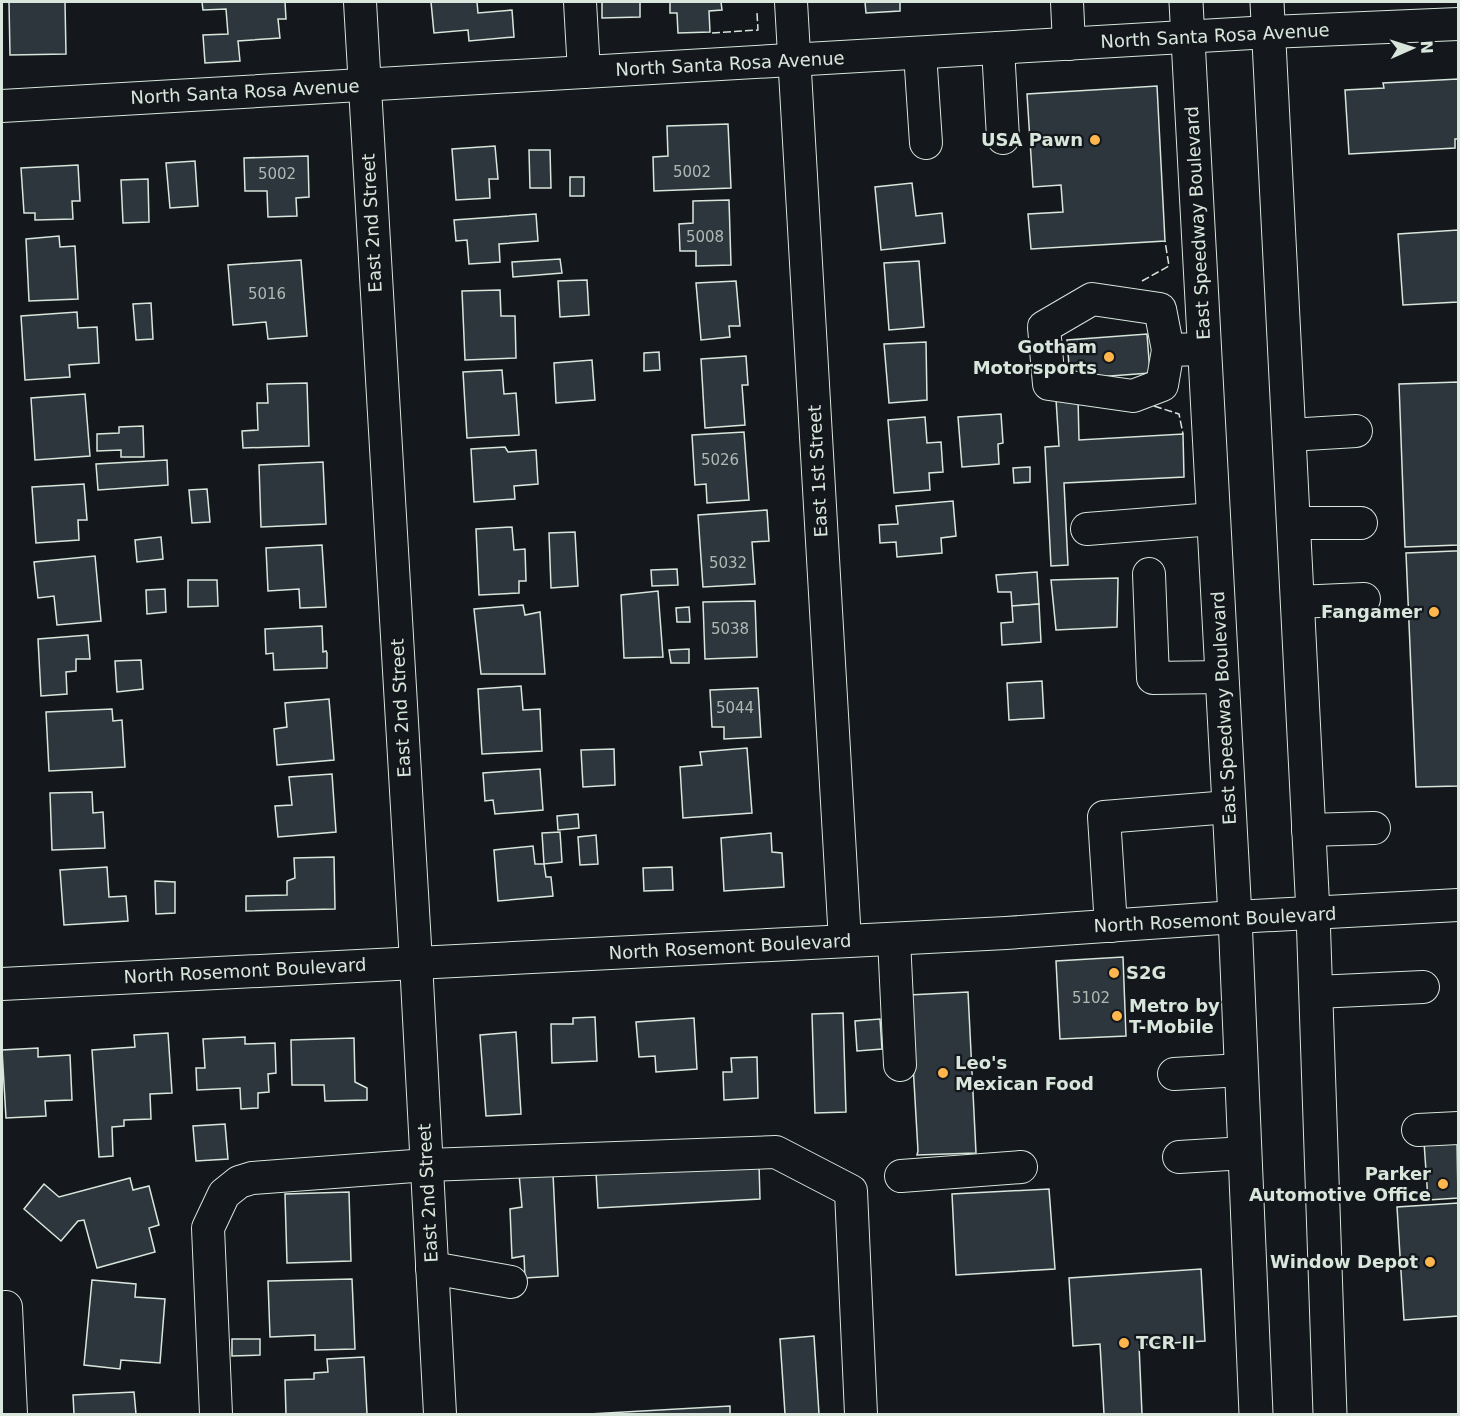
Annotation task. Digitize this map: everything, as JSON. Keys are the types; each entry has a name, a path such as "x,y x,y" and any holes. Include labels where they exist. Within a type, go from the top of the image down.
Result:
{"main road":[{"name":"East Speedway Boulevard","path":"1186,2 1235,917 1256,1414"},
{"path":"1268,17 1313,913 1330,1414"}],"street":[{"name":"East 2nd Street","path":"360,2 440,1414"},
{"path":"580,2 584,72"},
{"name":"East 1st Street","path":"791,2 845,941"},
{"path":"1066,2 1069,44"},
{"name":"North Santa Rosa Avenue","path":"2,106 1188,37 1268,17 1458,24"},
{"path":"998,48 1003,138"},
{"path":"920,53 926,143"},
{"path":"1168,350 1204,349"},
{"path":"1289,435 1356,431"},
{"path":"1087,529 1213,519"},
{"path":"1293,523 1361,523"},
{"path":"1149,574 1153,678 1222,677"},
{"path":"1298,602 1364,599"},
{"path":"1111,926 1104,817 1229,807"},
{"path":"1308,830 1374,828"},
{"name":"North Rosemont Boulevard","path":"2,984 1006,933 1235,917 1458,905"},
{"path":"894,939 900,1065"},
{"path":"1316,992 1423,987"},
{"path":"1174,1074 1241,1070"},
{"path":"1418,1130 1458,1128"},
{"path":"216,1414 208,1228 224,1194 239,1182 252,1178 427,1165 776,1152 851,1191 861,1414"},
{"path":"1179,1157 1245,1153"},
{"path":"901,1176 1021,1167"},
{"path":"432,1268 512,1282"},
{"path":"6,1307 11,1414"}],"building":[{"path":"9,2 65,2 66,54 10,55"},
{"path":"202,2 285,2 286,19 278,19 280,38 238,41 240,61 205,63 203,35 228,34 226,9 203,10"},
{"path":"431,2 477,2 478,13 512,10 514,37 469,41 468,30 434,33"},
{"path":"602,2 640,2 640,17 602,18"},
{"path":"670,2 721,2 722,10 709,11 710,32 678,33 677,13 670,13"},
{"path":"865,2 900,2 900,11 866,13"},
{"path":"1458,79 1458,139 1455,139 1455,148 1349,154 1345,90 1384,88 1383,83"},
{"name":"USA Pawn","path":"1157,86 1165,241 1031,249 1028,214 1063,212 1061,185 1033,187 1027,94"},
{"path":"728,124 731,188 654,191 653,157 668,156 667,126"},
{"path":"495,146 498,179 489,179 490,198 456,200 452,149"},
{"path":"529,150 550,150 551,188 530,188"},
{"path":"308,156 309,197 296,198 297,216 268,217 267,191 245,191 244,158"},
{"path":"195,161 198,206 170,208 166,163"},
{"path":"78,165 80,201 72,201 73,219 35,220 35,213 24,213 21,168"},
{"path":"570,177 584,177 584,196 570,196"},
{"path":"148,179 149,222 123,223 121,180"},
{"path":"912,183 916,216 942,213 945,243 881,250 875,187"},
{"path":"729,200 731,265 696,266 696,251 680,251 679,224 693,223 693,201"},
{"path":"536,214 538,241 499,244 500,262 469,264 467,240 456,241 454,220"},
{"path":"1458,230 1458,302 1403,305 1398,234"},
{"path":"59,236 60,247 75,246 78,299 29,301 26,239"},
{"path":"560,259 562,273 513,277 512,262"},
{"path":"301,260 307,336 268,339 266,322 233,325 228,265"},
{"path":"919,261 924,327 889,330 884,263"},
{"path":"587,280 589,315 560,317 558,281"},
{"path":"736,281 740,326 729,326 730,337 701,340 696,283"},
{"path":"500,290 501,316 515,316 516,358 465,360 462,291"},
{"path":"151,303 153,339 136,340 133,304"},
{"path":"77,312 78,328 97,327 99,363 69,365 70,377 25,380 21,316"},
{"name":"Gotham Motorsports","path":"1147,334 1150,373 1070,379 1067,340"},
{"path":"926,342 927,400 889,403 884,344"},
{"path":"659,352 660,370 644,371 644,353"},
{"path":"746,356 748,385 742,385 745,425 705,428 701,359"},
{"path":"592,360 595,400 556,403 554,363"},
{"path":"502,370 504,394 516,393 519,435 467,438 463,372"},
{"path":"1458,382 1458,545 1405,547 1399,384"},
{"path":"307,383 309,446 243,448 242,431 258,430 257,403 268,403 267,384"},
{"path":"85,394 90,456 35,460 31,398"},
{"path":"1078,398 1079,440 1183,434 1184,477 1064,483 1068,565 1051,566 1045,447 1059,446 1056,399"},
{"path":"1001,414 1003,443 998,444 999,464 962,467 958,417"},
{"path":"925,417 927,443 941,442 943,472 929,473 930,490 894,493 888,420"},
{"path":"143,426 144,457 121,457 121,450 97,451 97,434 119,433 119,427"},
{"path":"744,432 749,500 707,503 706,484 695,485 692,435"},
{"path":"505,447 508,452 536,450 538,484 514,486 515,499 474,502 471,449"},
{"path":"167,460 168,485 98,490 96,464"},
{"path":"323,462 326,524 261,527 259,465"},
{"path":"1030,467 1030,482 1014,483 1013,468"},
{"path":"84,484 87,520 78,520 79,540 36,543 32,487"},
{"path":"207,489 210,522 192,523 189,490"},
{"path":"953,501 956,536 941,538 942,553 897,557 896,542 880,543 879,525 898,524 896,506"},
{"path":"767,510 769,541 752,542 755,584 703,587 698,515"},
{"path":"512,527 514,550 525,549 526,581 519,581 519,593 479,595 476,529"},
{"path":"575,532 578,586 551,588 549,533"},
{"path":"161,537 163,559 137,562 135,540"},
{"path":"322,545 326,607 300,608 299,589 268,591 266,548"},
{"name":"Fangamer","path":"1458,551 1458,786 1416,787 1406,553"},
{"path":"95,556 101,621 57,625 54,596 38,598 34,562"},
{"path":"677,569 678,585 652,586 651,570"},
{"path":"1037,572 1039,604 1012,606 1011,592 998,592 996,575"},
{"path":"1118,578 1117,627 1056,630 1051,580"},
{"path":"188,580 217,580 218,606 188,607"},
{"path":"165,589 166,612 147,614 146,590"},
{"path":"658,591 663,657 624,658 621,595"},
{"path":"755,601 757,657 705,659 703,602"},
{"path":"1039,604 1041,642 1002,645 1001,623 1013,622 1012,606"},
{"path":"523,605 525,615 540,612 545,674 481,674 474,609"},
{"path":"689,607 690,622 677,622 676,608"},
{"path":"322,626 323,652 327,653 327,668 274,670 273,653 266,654 265,629"},
{"path":"88,635 90,659 76,659 76,671 66,672 67,694 41,696 38,639"},
{"path":"689,649 689,663 671,663 669,650"},
{"path":"141,660 143,689 117,692 115,661"},
{"path":"1042,681 1044,718 1009,720 1007,683"},
{"path":"521,686 523,710 540,709 542,751 482,754 478,689"},
{"path":"758,688 761,737 724,739 724,727 712,727 710,690"},
{"path":"329,699 334,760 277,765 274,729 287,727 285,703"},
{"path":"112,709 113,721 122,720 125,767 49,771 46,712"},
{"path":"747,748 752,813 683,818 680,767 702,765 700,752"},
{"path":"614,749 615,785 583,787 581,750"},
{"path":"540,769 543,810 495,814 493,800 485,801 483,773"},
{"path":"332,774 336,832 278,837 275,806 292,805 289,777"},
{"path":"92,792 93,813 103,812 105,848 52,850 50,793"},
{"path":"578,814 579,828 558,830 557,816"},
{"path":"560,832 562,862 544,864 542,833"},
{"path":"771,833 772,852 782,853 784,887 724,891 721,838"},
{"path":"596,835 598,864 580,865 578,837"},
{"path":"533,846 535,864 544,864 546,877 551,877 553,896 498,901 494,850"},
{"path":"334,857 335,909 246,911 246,896 287,895 287,881 295,878 294,858"},
{"path":"107,867 109,897 126,896 128,921 64,925 60,870"},
{"path":"672,867 673,890 644,891 643,868"},
{"path":"155,881 175,882 175,913 156,914"},
{"path":"1123,957 1126,1036 1060,1039 1056,961"},
{"name":"Leo's Mexican Food","path":"968,992 976,1153 917,1155 909,995"},
{"path":"843,1013 846,1112 815,1113 812,1014"},
{"path":"595,1017 597,1061 552,1063 551,1024 573,1024 573,1018"},
{"path":"694,1018 697,1069 656,1072 655,1056 639,1057 636,1022"},
{"path":"880,1019 882,1049 857,1051 855,1021"},
{"path":"516,1032 521,1114 486,1116 480,1035"},
{"path":"168,1033 172,1093 150,1094 151,1119 124,1120 124,1126 112,1127 113,1156 99,1157 92,1050 135,1047 134,1035"},
{"path":"245,1037 245,1044 275,1043 276,1073 268,1074 269,1092 258,1093 258,1108 241,1109 240,1088 197,1090 196,1068 205,1068 203,1039"},
{"path":"354,1038 355,1082 367,1088 367,1100 325,1101 324,1085 292,1085 291,1040"},
{"path":"38,1048 38,1057 70,1055 72,1100 45,1101 46,1116 6,1118 2,1050"},
{"path":"757,1057 758,1098 724,1100 723,1072 732,1072 731,1058"},
{"path":"225,1124 228,1159 196,1161 193,1126"},
{"name":"Parker Automotive Office","path":"1457,1140 1458,1198 1428,1200 1424,1142"},
{"path":"759,1164 760,1199 598,1208 596,1172"},
{"path":"519,1174 553,1174 558,1276 525,1278 524,1256 512,1258 510,1209 522,1207"},
{"path":"130,1178 133,1190 149,1186 159,1225 149,1228 155,1252 97,1268 84,1220 78,1221 61,1241 24,1209 44,1184 59,1197"},
{"path":"1049,1189 1055,1269 956,1275 952,1194"},
{"path":"349,1192 351,1261 287,1263 285,1194"},
{"name":"Window Depot","path":"1458,1203 1458,1316 1404,1320 1397,1207"},
{"name":"TCR II","path":"1201,1269 1205,1341 1139,1345 1142,1414 1104,1414 1100,1344 1073,1346 1069,1278"},
{"path":"352,1279 355,1349 315,1350 315,1335 270,1337 268,1281"},
{"path":"92,1280 136,1284 135,1297 165,1299 160,1363 121,1360 120,1369 84,1365"},
{"path":"814,1336 819,1414 785,1414 780,1339"},
{"path":"232,1339 260,1339 260,1355 232,1356"},
{"path":"364,1357 367,1414 286,1414 285,1380 314,1379 314,1373 328,1372 327,1359"},
{"path":"134,1392 136,1414 74,1414 73,1395"},
{"path":"730,1406 730,1414 589,1414"}],"fence":[{"path":"712,33 758,30 757,13"},
{"path":"1142,281 1169,266 1165,241"},
{"path":"1154,406 1179,414 1183,434"}],"place":[{"name":"USA Pawn","path":"1095,140"},
{"name":"Gotham Motorsports","path":"1109,357"},
{"name":"Fangamer","path":"1434,612"},
{"name":"S2G","path":"1114,973"},
{"name":"Metro by T-Mobile","path":"1117,1016"},
{"name":"Leo's Mexican Food","path":"943,1073"},
{"name":"Parker Automotive Office","path":"1443,1184"},
{"name":"Window Depot","path":"1430,1262"},
{"name":"TCR II","path":"1124,1343"}]}
